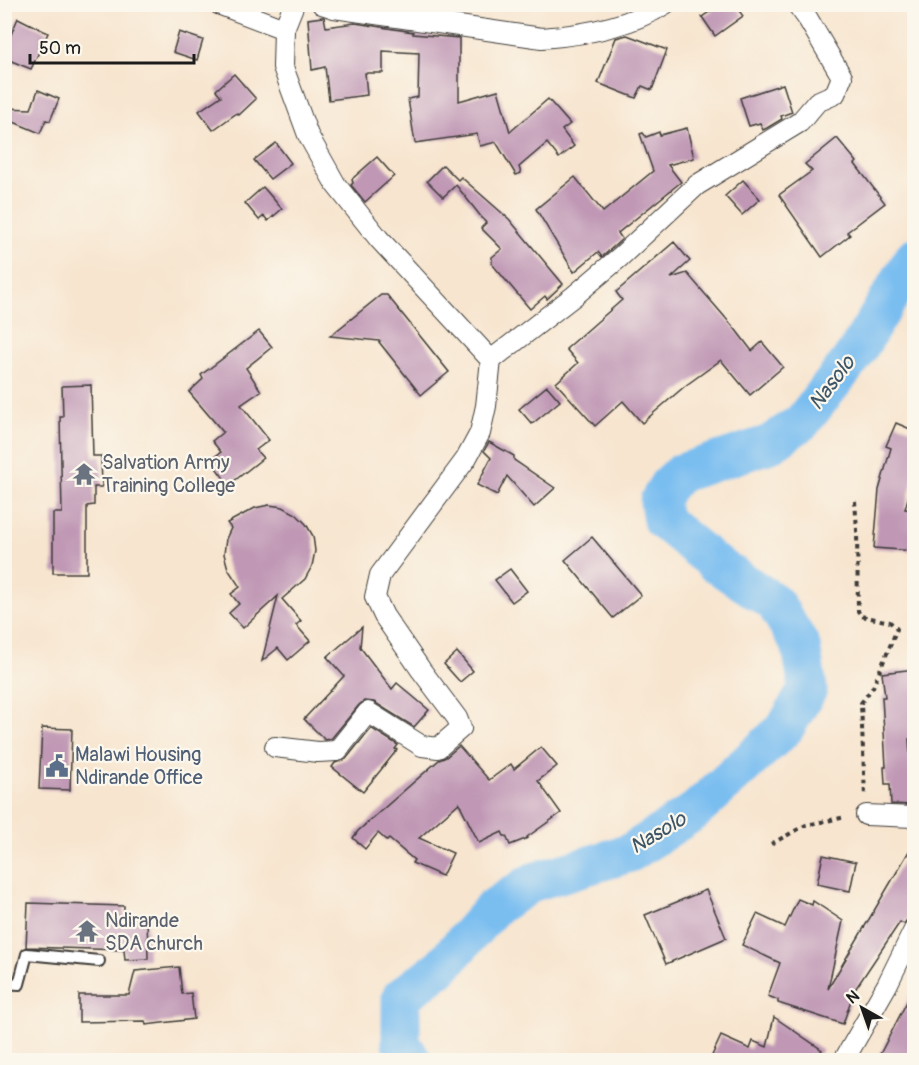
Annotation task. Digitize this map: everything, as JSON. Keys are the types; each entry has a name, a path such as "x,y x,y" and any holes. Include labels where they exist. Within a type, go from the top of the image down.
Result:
{"street":[{"path":"218,4 284,28"},
{"path":"294,4 284,28 283,67 308,135 336,185 379,239 491,360"},
{"path":"322,4 334,8 542,38 584,33 622,23 656,10 665,4"},
{"path":"275,747 318,752 337,751 368,712 422,746 438,748 461,728 457,718 384,616 375,597 380,575 466,459 480,433 486,406 491,360 611,265 697,185 800,122 817,102 835,94 842,76 797,4"},
{"path":"866,814 915,817"},
{"path":"844,1060 915,930"}],"lane":[{"path":"4,983 19,984 27,954 99,961"}],"path":[{"path":"771,844 806,825 866,814 861,703 873,687 897,629 890,622 861,616 858,611 855,501"}],"building":[{"path":"721,4 734,4 743,16 715,36 702,17"},
{"path":"324,17 326,27 355,23 413,32 413,34 459,38 459,101 498,90 510,132 548,99 570,124 562,130 574,146 559,158 547,143 519,167 521,173 516,175 496,142 480,146 477,134 415,143 408,99 418,97 419,53 383,51 383,73 365,73 367,95 329,100 325,67 312,70 308,19"},
{"path":"18,18 48,33 31,69 4,58 4,51"},
{"path":"179,32 203,40 197,60 173,52"},
{"path":"627,35 667,50 652,90 642,86 636,98 598,83 616,38"},
{"path":"234,74 256,99 239,115 237,113 213,130 199,111 221,96 216,90"},
{"path":"783,84 792,112 781,116 782,119 763,130 760,123 749,126 740,98"},
{"path":"38,90 59,99 50,121 46,120 40,133 4,118 4,108 31,109"},
{"path":"687,128 694,158 668,165 681,182 618,233 622,239 602,257 598,252 574,272 536,209 575,177 603,212 653,171 640,134 643,133 646,137 659,132 660,135"},
{"path":"837,138 857,162 855,164 885,203 847,232 850,235 822,257 779,195 812,171 805,164"},
{"path":"276,143 291,163 270,179 254,160"},
{"path":"377,157 394,176 365,202 351,185 352,179"},
{"path":"443,165 458,180 461,177 509,219 563,284 547,299 545,296 530,309 492,264 492,257 502,249 481,228 486,223 456,185 443,197 427,181"},
{"path":"743,180 760,199 742,215 725,196"},
{"path":"263,187 282,209 268,221 264,216 259,220 245,203"},
{"path":"674,242 690,261 671,278 687,273 752,351 762,342 783,367 750,395 721,360 685,386 642,423 623,401 595,426 556,383 578,363 566,349 622,300 616,292"},
{"path":"381,295 387,295 449,372 421,395 380,341 330,336"},
{"path":"259,331 272,347 246,368 261,391 241,405 269,440 256,450 263,458 229,485 210,460 221,452 212,441 223,432 189,392 203,379 201,375"},
{"path":"91,385 93,456 101,456 102,487 94,487 94,505 87,506 87,573 53,573 53,513 62,513 60,417 63,417 62,386"},
{"path":"547,386 560,401 532,424 519,409"},
{"path":"896,423 915,431 915,473 905,509 915,510 915,551 874,548 879,490 891,448 886,446"},
{"path":"489,442 514,456 514,460 555,488 534,507 507,476 497,495 477,485 491,458 484,451"},
{"path":"269,505 283,507 296,514 306,524 313,536 315,551 312,566 305,579 282,599 301,621 296,625 310,641 288,660 278,648 262,661 278,596 243,628 229,613 239,604 231,594 240,587 228,569 224,554 226,539 231,528 227,523 255,508"},
{"path":"592,537 641,595 613,618 565,560"},
{"path":"510,569 527,591 512,602 495,580"},
{"path":"362,627 360,647 392,689 397,683 429,710 414,727 374,702 364,701 331,739 325,740 304,719 344,676 327,657"},
{"path":"457,652 473,671 460,682 444,664"},
{"path":"915,669 915,738 909,739 913,805 891,804 890,784 885,784 882,697 885,697 882,673"},
{"path":"42,728 72,729 70,790 39,789"},
{"path":"371,728 398,745 395,749 397,750 363,792 332,767 335,763 346,759"},
{"path":"459,746 489,780 511,764 514,769 541,747 557,766 538,781 561,813 528,838 510,845 502,832 479,843 459,803 419,838 453,853 442,876 412,863 414,860 389,839 387,841 378,833 365,849 353,838 358,831 439,760"},
{"path":"915,841 915,909 904,924 900,922 854,991 843,1024 778,1003 778,1000 768,996 780,963 742,945 757,914 785,927 798,899 812,905 813,901 843,921 828,989"},
{"path":"823,855 856,862 850,891 817,884"},
{"path":"706,890 726,938 666,964 645,915"},
{"path":"28,903 124,906 124,915 147,914 148,959 125,960 124,950 26,947"},
{"path":"179,967 182,994 191,993 194,1019 146,1025 145,1021 79,1022 79,995 129,995 135,971"},
{"path":"915,986 915,1060 877,1060"},
{"path":"774,1017 822,1050 814,1060 710,1060 721,1036 750,1049 753,1041 767,1047"}],"waterway":[{"name":"Nasolo","path":"706,556 662,520 659,501 668,485 681,473 770,444 802,422 854,356 914,257"},
{"name":"Nasolo","path":"412,1060 401,1043 401,997 442,966 493,908 533,882 630,853 695,811 785,728 808,689 801,646 774,602 714,563"}],"place":[{"name":"Salvation Army Training College","path":"84,474"},
{"name":"Malawi Housing Ndirande Office","path":"57,766"},
{"name":"Ndirande SDA church","path":"87,931"}]}
